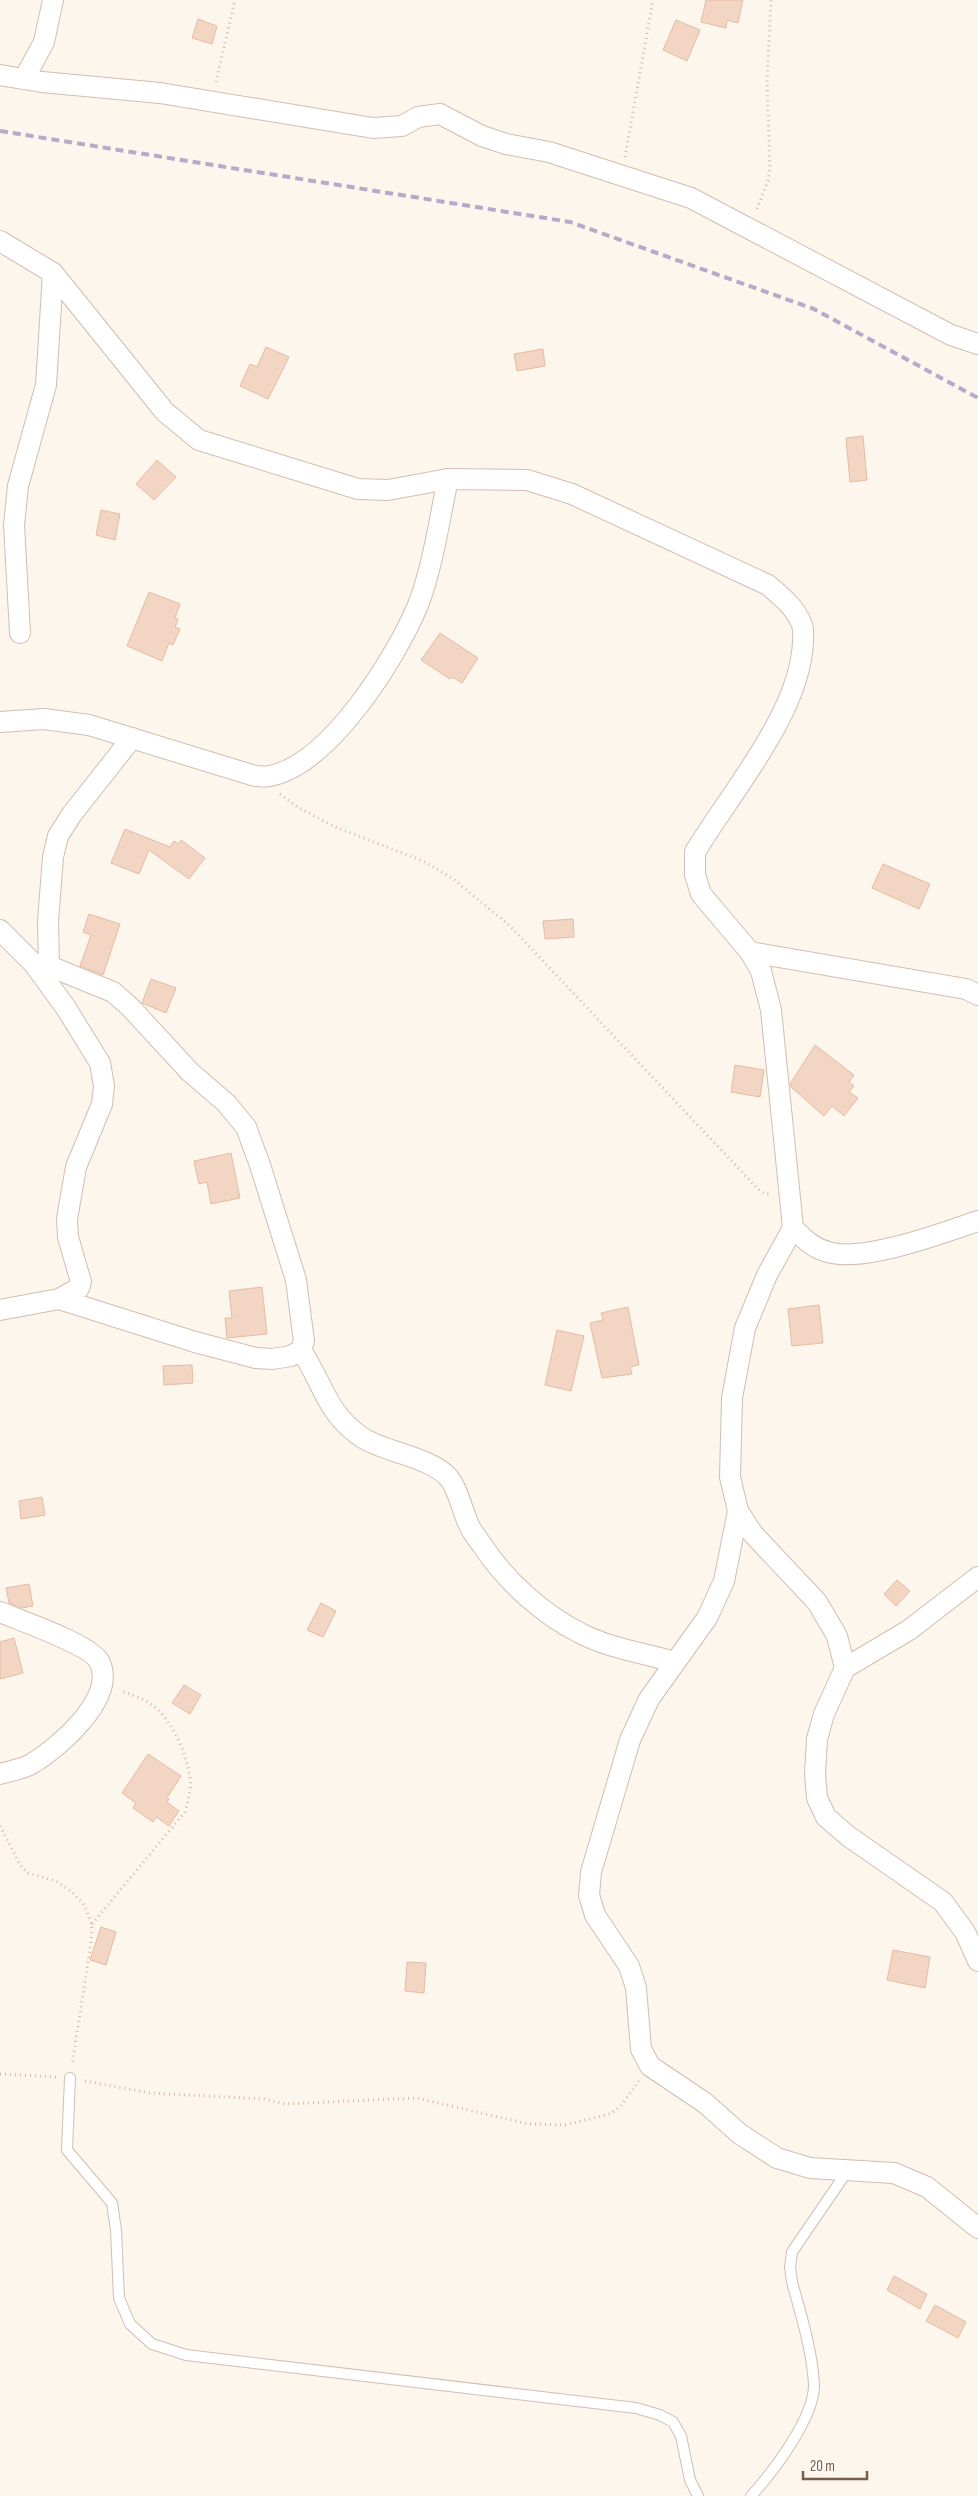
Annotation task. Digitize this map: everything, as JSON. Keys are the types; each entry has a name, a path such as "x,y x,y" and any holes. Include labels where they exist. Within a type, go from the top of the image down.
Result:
{"street":[{"path":"24,79 44,42 53,0"},
{"path":"0,75 160,93 373,128 402,126 418,117 440,114 490,139 549,152 691,198 951,335 978,344"},
{"path":"0,241 53,272 165,412 199,440 358,490 388,490 448,479 527,480 572,494 768,585 792,607 803,627 802,651 798,673 772,734 695,852 695,875 701,894 750,952 761,971 770,1010 793,1228 767,1275 745,1328 732,1398 730,1477 738,1511 753,1534 817,1602 837,1636 845,1668"},
{"path":"20,633 14,525 18,486 46,385 53,272"},
{"path":"0,722 44,719 89,725 255,776 270,776 292,767 313,753 344,725 390,660 418,604 448,479"},
{"path":"41,965 48,921 53,857 58,836 72,814 132,738"},
{"path":"0,930 41,965 100,1063 104,1086 102,1104 76,1167 67,1219 68,1237 81,1282 76,1290 59,1299 0,1310"},
{"path":"750,952 966,990 978,995"},
{"path":"41,965 113,992 130,1007 190,1072 226,1103 246,1126 260,1164 296,1280 304,1341 301,1350 291,1356 272,1359 256,1358 195,1342 59,1299"},
{"path":"793,1228 812,1246 829,1253 868,1254 978,1221"},
{"path":"301,1350 311,1364 321,1390 332,1409 344,1422 364,1438 438,1469 449,1478 469,1525 485,1550 535,1603 581,1634 674,1662"},
{"path":"738,1511 724,1581 707,1618 649,1699 630,1740 591,1872 589,1895 595,1915 629,1966 636,1988 641,2049 650,2066 705,2103 740,2134 777,2158 810,2168 894,2173 927,2187 978,2228"},
{"path":"978,1577 909,1630 845,1668 824,1714 817,1739 815,1774 817,1798 826,1817 848,1836 943,1902 965,1932 978,1961"},
{"path":"0,1612 84,1648 99,1662 102,1683 98,1698 69,1735 32,1764 0,1774"}],"lane":[{"path":"70,2078 67,2150 112,2203 116,2230 119,2298 130,2324 152,2344 186,2355 636,2408 660,2415 673,2422 682,2436 690,2480 698,2496"},
{"path":"751,2496 795,2437 810,2411 814,2385 792,2282 790,2267 792,2252 849,2169"}],"path":[{"path":"211,102 235,0"},
{"path":"622,175 653,0"},
{"path":"749,228 768,181 770,169 767,83 771,0"},
{"path":"255,776 299,808 335,827 423,862 452,878 510,926 758,1189 765,1194 788,1191"},
{"path":"92,1924 185,1812 190,1796 190,1777 178,1741 165,1718 147,1701 102,1683"},
{"path":"0,1826 20,1866 28,1873 56,1881 71,1891 89,1913 92,1924 87,1974 70,2078"},
{"path":"0,2074 70,2078 150,2093 265,2099 285,2104 417,2098 528,2124 565,2125 593,2120 610,2114 620,2107 650,2066"}],"building":[{"path":"706,0 743,0 738,23 727,20 726,28 701,22"},
{"path":"198,19 217,26 212,44 192,38"},
{"path":"676,20 700,30 687,61 663,50"},
{"path":"266,347 289,357 268,399 240,386 250,364 257,367"},
{"path":"543,349 545,366 517,371 514,354"},
{"path":"863,436 867,480 850,482 846,438"},
{"path":"157,460 176,477 154,500 136,484"},
{"path":"101,510 120,514 115,540 96,535"},
{"path":"149,592 180,604 175,618 178,619 175,627 180,629 173,645 169,643 162,661 127,646"},
{"path":"440,633 478,658 462,683 452,677 450,679 421,660"},
{"path":"125,829 170,847 174,841 179,844 181,840 205,858 189,879 149,850 139,874 111,863"},
{"path":"883,864 930,884 919,909 872,888"},
{"path":"89,914 120,924 103,975 80,966 91,935 83,932"},
{"path":"573,919 574,937 545,939 543,921"},
{"path":"151,979 176,988 166,1013 142,1003"},
{"path":"815,1045 854,1075 849,1082 854,1086 849,1092 858,1098 844,1116 832,1106 824,1116 791,1087 790,1084"},
{"path":"735,1065 764,1070 760,1097 731,1092"},
{"path":"231,1153 240,1198 211,1204 207,1182 199,1184 194,1161"},
{"path":"262,1287 267,1334 227,1338 225,1318 232,1318 229,1291"},
{"path":"819,1305 823,1343 792,1346 788,1309"},
{"path":"628,1307 639,1365 630,1367 632,1374 602,1378 590,1323 603,1320 601,1313"},
{"path":"557,1330 584,1336 571,1391 545,1385"},
{"path":"192,1365 193,1383 164,1385 163,1366"},
{"path":"42,1497 45,1515 21,1519 19,1501"},
{"path":"897,1580 910,1591 896,1606 884,1594"},
{"path":"29,1584 33,1606 22,1608 9,1603 6,1588"},
{"path":"321,1603 336,1611 323,1637 307,1630"},
{"path":"14,1638 23,1673 0,1679 0,1642"},
{"path":"184,1685 201,1695 190,1714 172,1703"},
{"path":"148,1754 181,1776 167,1798 169,1799 167,1802 179,1811 169,1826 156,1817 153,1822 133,1808 136,1803 122,1793"},
{"path":"101,1927 116,1932 106,1965 90,1960"},
{"path":"893,1950 930,1957 925,1988 887,1980"},
{"path":"407,1962 426,1963 424,1993 405,1991"},
{"path":"894,2276 927,2294 920,2309 887,2290"},
{"path":"935,2305 966,2322 958,2338 926,2321"}],"railway":[{"path":"0,131 570,222 814,309 978,398"}]}
